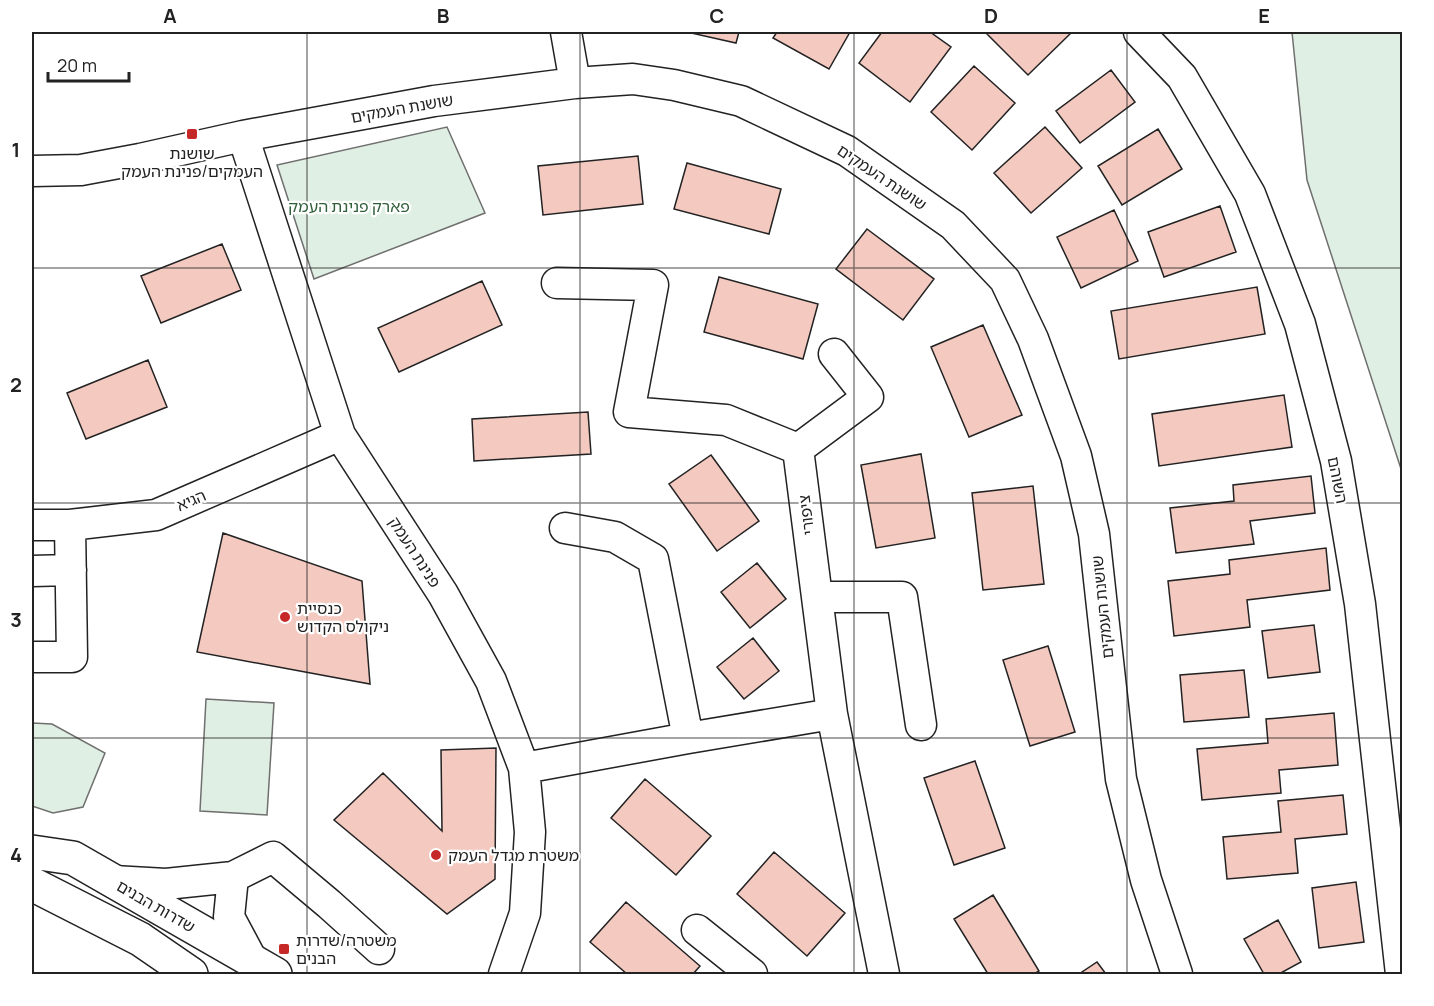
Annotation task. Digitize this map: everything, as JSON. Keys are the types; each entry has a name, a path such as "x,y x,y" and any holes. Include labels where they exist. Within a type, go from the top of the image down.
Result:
{"main road":[{"name":"שדרות הבנים","path":"32,852 73,858 264,968"},
{"path":"32,884 140,939 191,975"}],"street":[{"path":"566,32 575,83"},
{"name":"השוהם","path":"1139,32 1182,77 1250,194 1300,324 1336,461 1360,604 1401,975"},
{"name":"שושנת העמקים","path":"32,171 81,170 243,136 434,101 575,83 633,79 674,85 741,101 847,151 952,225 1005,280 1033,339 1076,456 1094,534 1121,779 1146,880 1177,975"},
{"name":"פנינת העמק","path":"243,136 340,435 443,594 486,671 524,768 530,832 525,913 504,975"},
{"path":"558,283 654,285 629,412 726,420 798,449 868,397 834,354"},
{"name":"הגיא","path":"32,525 70,525 156,515 340,435"},
{"name":"ציפורי","path":"798,449 832,714 884,975"},
{"path":"32,657 72,657 70,525"},
{"path":"566,528 615,537 653,559 688,738"},
{"path":"32,571 71,570"},
{"path":"817,597 902,597 921,725"},
{"path":"524,768 832,714"},
{"path":"113,881 166,884 233,877 273,857 379,949"},
{"path":"233,877 230,917 264,968"},
{"path":"697,930 752,975"}],"green space":[{"path":"1292,32 1402,32 1402,472 1307,180"},
{"name":"פארק פנינת העמק","path":"447,127 485,213 314,279 277,165"},
{"path":"206,699 274,703 267,815 200,811"},
{"path":"32,723 52,724 105,753 83,807 53,813 32,806"}],"building":[{"path":"691,32 739,32 736,43"},
{"path":"777,32 850,32 829,69 773,38"},
{"path":"882,32 930,32 951,47 910,102 859,63"},
{"path":"989,32 1072,32 1028,75 987,34"},
{"path":"974,66 1015,103 972,150 931,112"},
{"path":"1111,70 1135,102 1080,143 1056,111"},
{"path":"1045,127 1082,168 1031,213 994,173"},
{"path":"1158,129 1182,169 1122,205 1098,166"},
{"path":"638,156 643,204 543,215 538,166"},
{"path":"687,163 781,189 769,234 674,209"},
{"path":"1220,206 1236,252 1164,277 1148,232"},
{"path":"1114,210 1138,261 1081,288 1057,237"},
{"path":"867,229 934,279 903,320 836,269"},
{"path":"222,244 241,290 161,323 141,276"},
{"path":"719,277 818,304 803,359 704,332"},
{"path":"482,281 502,325 399,372 378,328"},
{"path":"1257,287 1265,334 1119,359 1111,311"},
{"path":"983,325 1022,415 969,437 931,347"},
{"path":"148,360 167,407 86,439 67,393"},
{"path":"1284,395 1292,447 1159,466 1152,414"},
{"path":"588,412 591,454 474,461 472,419"},
{"path":"921,454 935,538 876,548 861,465"},
{"path":"711,455 759,521 717,551 669,484"},
{"path":"1311,476 1315,513 1250,521 1254,544 1176,553 1170,508 1234,501 1233,485"},
{"path":"1033,486 1044,584 983,590 972,493"},
{"name":"כנסיית ניקולס הקדוש","path":"223,533 362,581 370,684 197,652"},
{"path":"1326,548 1330,590 1247,600 1250,627 1174,636 1168,581 1230,574 1229,560"},
{"path":"757,563 786,599 750,628 721,592"},
{"path":"1314,625 1320,672 1268,678 1262,631"},
{"path":"753,638 779,671 744,699 717,667"},
{"path":"1048,646 1075,732 1030,746 1003,660"},
{"path":"1244,670 1249,717 1184,722 1180,675"},
{"path":"1334,713 1338,765 1279,770 1281,793 1202,800 1197,749 1268,743 1266,719"},
{"name":"משטרת מגדל העמק","path":"496,748 495,879 447,914 334,820 383,773 442,831 441,750"},
{"path":"975,761 1005,848 954,865 924,778"},
{"path":"645,779 711,836 676,875 611,818"},
{"path":"1343,795 1347,834 1295,839 1298,873 1227,879 1223,837 1281,832 1278,801"},
{"path":"774,852 845,913 807,956 737,894"},
{"path":"1356,882 1364,942 1319,948 1312,888"},
{"path":"993,895 1039,971 1034,974 988,974 954,919"},
{"path":"626,902 700,966 693,974 627,974 590,942"},
{"path":"1278,920 1301,962 1279,974 1264,974 1244,939"},
{"path":"1097,962 1106,974 1079,974"}],"place":[{"name":"שושנת העמקים/פנינת העמק","path":"192,134"},
{"name":"כנסיית ניקולס הקדוש","path":"285,617"},
{"name":"משטרת מגדל העמק","path":"436,855"},
{"name":"משטרה/שדרות הבנים","path":"284,949"}]}
